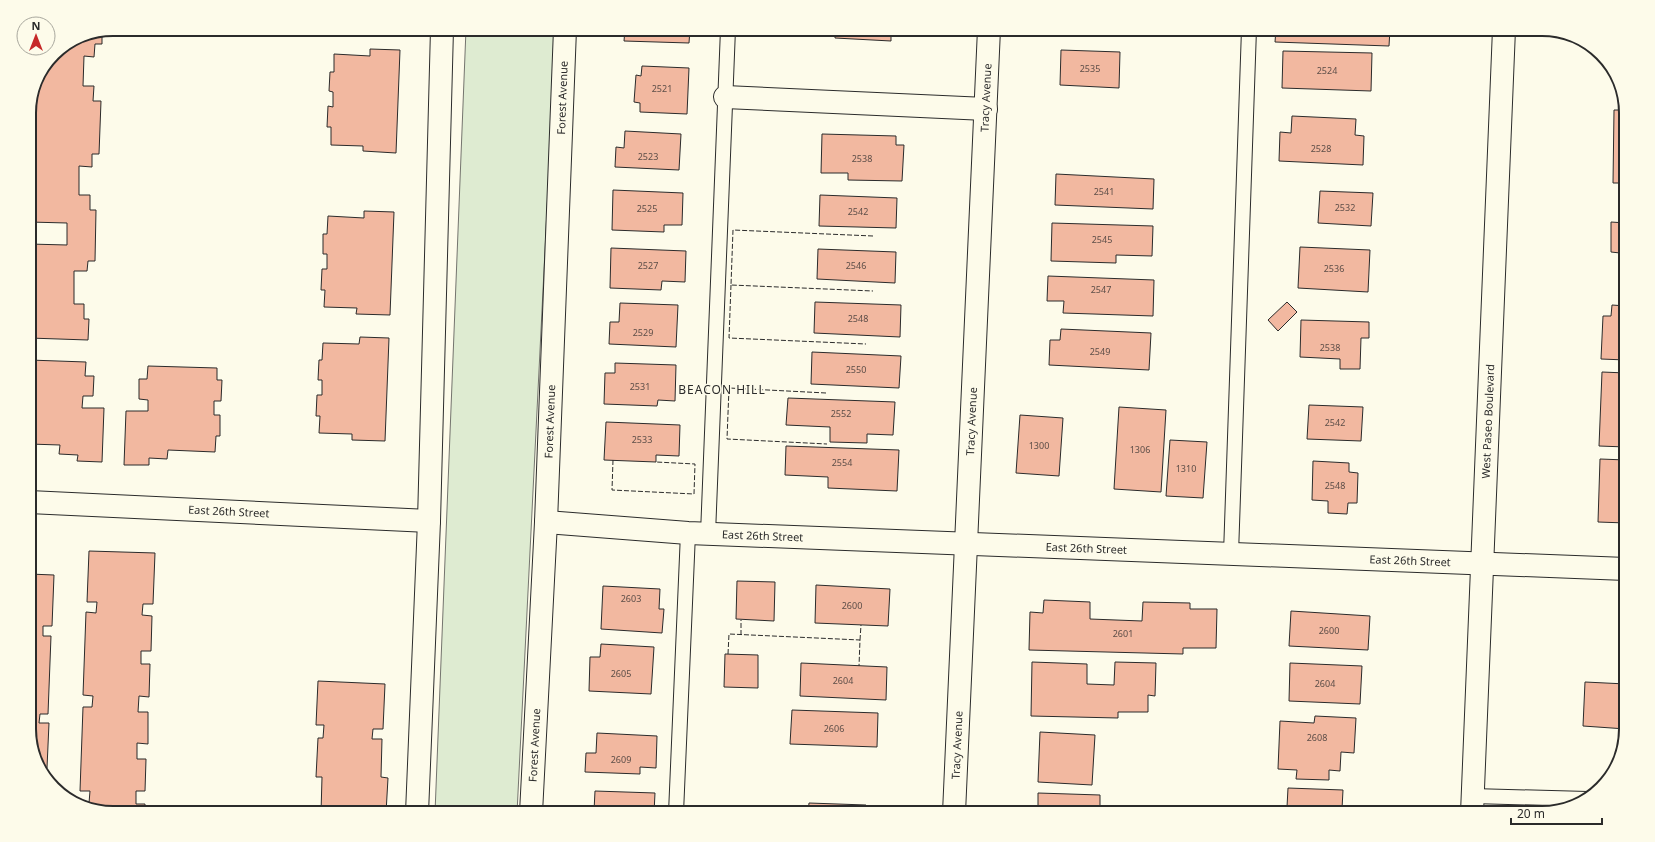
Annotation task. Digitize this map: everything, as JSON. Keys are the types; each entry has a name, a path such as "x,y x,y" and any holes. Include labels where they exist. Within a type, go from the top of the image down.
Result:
{"street":[{"path":"417,806 429,521 442,36"},
{"name":"Forest Avenue","path":"531,806 546,522 565,36"},
{"name":"Tracy Avenue","path":"954,806 989,36"},
{"name":"West Paseo Boulevard","path":"1472,804 1504,36"},
{"path":"725,97 986,109"},
{"name":"East 26th Street","path":"36,502 429,521"},
{"name":"East 26th Street","path":"546,522 698,533 965,545 1619,569"}],"lane":[{"path":"677,806 698,533 728,36"},
{"path":"1231,554 1249,36"},
{"path":"1472,804 1572,800"}],"green space":[{"path":"466,36 556,36 517,806 435,806"}],"building":[{"path":"624,36 690,36 689,43 624,41"},
{"path":"835,36 891,36 891,41 835,38"},
{"path":"1275,36 1390,36 1389,46 1275,42"},
{"path":"102,37 102,44 95,44 94,57 84,56 83,86 94,86 93,101 101,101 99,154 92,154 92,167 79,166 79,195 90,195 90,210 96,210 95,261 88,261 87,271 74,271 74,304 84,304 84,319 89,319 88,340 36,338 36,244 67,245 67,223 36,222 36,108 44,79 52,66 62,55 74,46"},
{"path":"370,49 400,50 396,153 363,151 363,146 331,145 331,127 327,127 328,106 333,107 333,92 329,91 330,72 334,72 334,54 370,56"},
{"path":"1061,50 1120,52 1119,88 1060,85"},
{"path":"1283,51 1372,53 1371,91 1282,88"},
{"path":"642,66 689,68 687,114 640,112 640,103 634,102 636,75 641,76"},
{"path":"1614,110 1619,110 1619,183 1613,183"},
{"path":"1292,116 1356,119 1355,135 1364,136 1363,165 1279,161 1280,132 1291,133"},
{"path":"625,131 681,134 679,170 615,167 616,147 624,148"},
{"path":"822,134 896,136 896,145 904,145 902,181 848,180 848,173 821,173"},
{"path":"1056,174 1154,179 1153,209 1055,205"},
{"path":"613,190 683,193 682,225 664,225 664,232 612,230"},
{"path":"1320,191 1373,193 1371,226 1318,223"},
{"path":"820,195 897,198 896,228 819,226"},
{"path":"364,211 394,212 390,315 356,314 357,308 324,307 325,290 321,290 322,269 327,269 327,254 323,254 323,234 327,234 328,216 364,218"},
{"path":"1611,222 1619,223 1619,253 1611,252"},
{"path":"1052,223 1153,226 1152,256 1116,255 1116,263 1051,261"},
{"path":"1300,247 1370,250 1368,292 1298,288"},
{"path":"611,248 686,251 685,282 662,281 661,290 610,288"},
{"path":"818,249 896,252 895,283 817,279"},
{"path":"1048,276 1154,280 1153,316 1063,313 1064,301 1047,301"},
{"path":"815,302 901,305 900,337 814,333"},
{"path":"1287,302 1297,312 1278,331 1268,320"},
{"path":"620,303 678,305 676,347 609,344 610,322 619,322"},
{"path":"1612,305 1619,306 1619,360 1601,359 1603,316 1611,316"},
{"path":"1301,320 1369,322 1369,338 1361,338 1360,369 1340,369 1340,359 1300,357"},
{"path":"1061,329 1151,333 1149,370 1049,365 1050,340 1060,340"},
{"path":"360,337 389,338 385,441 352,440 352,434 319,433 320,416 316,416 317,395 322,395 322,380 318,380 319,360 322,360 323,343 359,344"},
{"path":"812,352 901,356 899,388 811,384"},
{"path":"36,360 86,362 85,376 94,376 93,396 83,396 82,408 104,408 102,462 77,461 78,455 59,454 60,445 36,444"},
{"path":"615,363 676,365 675,401 658,400 657,406 604,404 605,373 615,373"},
{"path":"148,366 217,368 217,380 222,380 221,401 214,401 214,415 220,415 220,436 216,436 215,452 168,450 167,459 149,458 149,465 124,465 126,411 148,411 148,400 139,399 139,379 147,379"},
{"path":"1602,372 1619,373 1619,447 1599,446"},
{"path":"788,398 895,402 893,435 867,434 867,443 830,442 830,427 786,425"},
{"path":"1309,405 1363,407 1361,441 1307,439"},
{"path":"1119,407 1166,410 1161,492 1114,489"},
{"path":"1020,415 1063,418 1059,476 1016,473"},
{"path":"606,422 680,425 679,456 656,455 656,462 604,460"},
{"path":"1170,440 1207,442 1203,498 1166,496"},
{"path":"786,446 899,450 897,491 828,488 828,477 785,475"},
{"path":"1600,459 1619,460 1619,523 1598,522"},
{"path":"1313,461 1349,463 1349,472 1358,473 1357,503 1348,503 1347,514 1328,513 1328,501 1312,500"},
{"path":"89,551 155,553 153,604 143,604 142,615 152,616 151,651 141,651 141,664 150,664 149,697 139,696 138,712 148,712 148,744 137,743 137,759 146,759 145,791 136,791 136,804 145,804 145,806 113,806 93,803 89,802 90,791 80,791 83,707 92,707 93,696 83,695 86,612 96,613 97,602 87,602"},
{"path":"36,574 54,575 52,626 43,626 43,636 51,636 48,714 40,714 39,723 49,723 47,768 40,754 36,734"},
{"path":"737,581 775,582 774,621 736,619"},
{"path":"816,585 890,589 888,626 815,623"},
{"path":"603,586 660,589 659,609 664,609 662,633 601,629"},
{"path":"1044,600 1090,602 1090,619 1142,621 1143,602 1190,603 1190,609 1217,609 1216,648 1183,648 1183,654 1029,650 1030,612 1043,613"},
{"path":"1291,611 1370,616 1368,650 1289,646"},
{"path":"601,644 654,647 651,694 589,691 590,657 600,657"},
{"path":"725,654 758,655 758,688 724,687"},
{"path":"1032,662 1087,664 1087,684 1114,685 1115,662 1156,663 1155,696 1148,695 1148,712 1118,712 1118,718 1031,716"},
{"path":"801,663 887,667 886,700 800,696"},
{"path":"1290,663 1362,666 1360,704 1289,701"},
{"path":"318,681 385,684 383,729 373,729 372,739 382,739 381,777 388,778 386,806 321,806 322,777 316,777 318,738 323,738 324,725 316,725"},
{"path":"1585,682 1619,684 1619,729 1583,726"},
{"path":"792,710 878,713 877,747 790,744"},
{"path":"1315,716 1356,718 1354,753 1341,752 1340,771 1329,770 1329,780 1296,779 1297,770 1278,769 1280,721 1314,723"},
{"path":"1040,732 1095,735 1092,785 1038,782"},
{"path":"597,733 657,736 656,768 640,767 640,774 585,772 586,753 596,753"},
{"path":"1288,788 1343,790 1342,806 1287,806"},
{"path":"595,791 655,793 654,806 594,806"},
{"path":"1038,793 1100,795 1100,806 1038,806"},
{"path":"809,803 866,805 866,806 809,806"}],"fence":[{"path":"873,236 733,230 731,285 873,291"},
{"path":"731,285 729,338 866,344"},
{"path":"826,393 729,388 727,439 827,444"},
{"path":"613,460 612,490 694,494 695,464 656,462"},
{"path":"741,620 741,635"},
{"path":"860,640 861,625"},
{"path":"728,654 729,634 860,640 859,666"}],"district":[{"name":"BEACON HILL","path":"722,390"}]}
